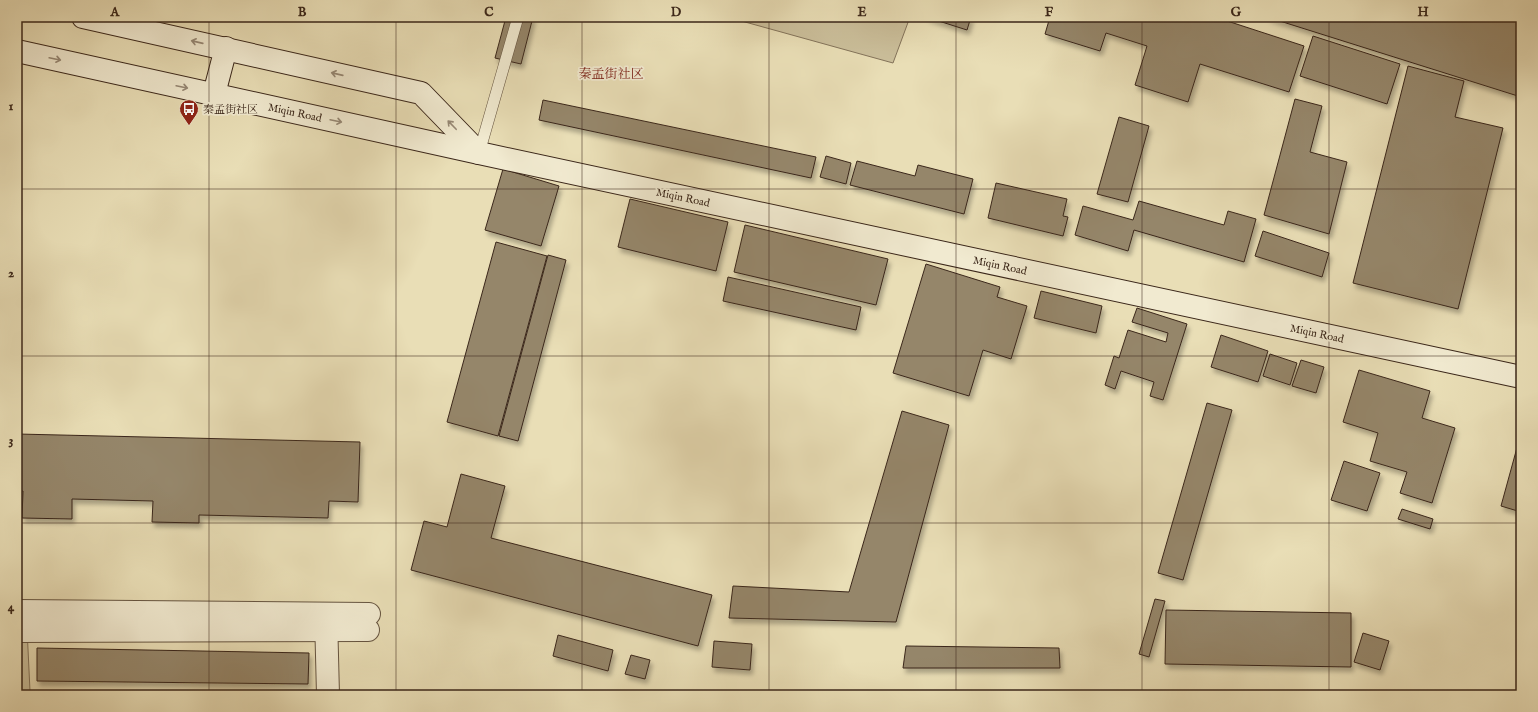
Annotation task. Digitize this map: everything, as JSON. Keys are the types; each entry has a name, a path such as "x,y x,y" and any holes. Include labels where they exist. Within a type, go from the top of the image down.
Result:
{"street":[{"path":"83,17 421,93 479,153"},
{"path":"214,94 226,48"},
{"name":"Miqin Road","path":"17,50 479,153 1521,377"},
{"path":"17,611 326,622"},
{"path":"326,622 328,695"},
{"path":"17,631 369,622"}],"lane":[{"path":"479,153 518,17"}],"shaded area":[{"path":"727,17 910,17 893,63"},
{"path":"27,628 30,691 17,691 17,629"}],"building":[{"path":"506,17 533,17 521,64 495,58"},
{"path":"926,17 971,17 967,30"},
{"path":"1050,17 1215,17 1304,46 1289,92 1200,64 1188,102 1135,85 1147,46 1106,33 1100,51 1045,34"},
{"path":"1267,17 1521,17 1521,97"},
{"path":"1313,36 1400,64 1387,104 1300,76"},
{"path":"1408,66 1464,81 1455,117 1503,128 1458,309 1353,283"},
{"path":"1295,99 1322,106 1310,152 1347,162 1329,234 1264,215"},
{"path":"543,100 816,157 811,178 539,120"},
{"path":"1119,117 1149,126 1128,202 1097,194"},
{"path":"826,156 851,163 846,184 820,177"},
{"path":"857,161 915,176 918,165 973,179 964,214 850,185"},
{"path":"503,169 559,186 541,246 485,230"},
{"path":"996,183 1067,199 1063,216 1068,217 1063,236 988,218"},
{"path":"630,199 728,222 716,271 618,247"},
{"path":"1139,201 1224,225 1228,211 1256,219 1244,262 1134,230 1128,251 1075,235 1083,206 1133,220"},
{"path":"745,225 888,259 876,305 734,272"},
{"path":"1263,231 1329,253 1322,277 1255,256"},
{"path":"496,242 547,256 498,436 447,422"},
{"path":"548,255 566,260 518,441 499,436"},
{"path":"926,264 1000,287 997,297 1027,306 1011,359 983,350 969,396 893,373"},
{"path":"728,277 861,307 856,330 723,301"},
{"path":"1041,291 1102,306 1096,333 1034,318"},
{"path":"1137,308 1187,324 1163,400 1150,396 1154,382 1121,371 1115,389 1105,385 1114,356 1119,358 1128,330 1166,342 1168,333 1132,322"},
{"path":"1221,335 1268,351 1258,382 1211,367"},
{"path":"1270,354 1297,363 1290,385 1263,376"},
{"path":"1301,360 1324,367 1316,393 1292,386"},
{"path":"1359,370 1430,391 1422,418 1455,428 1432,503 1400,493 1407,472 1370,461 1378,433 1343,422"},
{"path":"1207,403 1232,410 1183,580 1158,573"},
{"path":"902,411 949,425 896,622 729,618 733,586 849,592"},
{"path":"1521,433 1521,512 1501,506"},
{"path":"17,434 360,442 358,502 329,501 328,518 199,515 199,523 152,522 153,501 72,499 72,519 22,518 23,491 17,491"},
{"path":"1344,461 1380,473 1367,511 1331,500"},
{"path":"461,474 505,486 491,538 712,595 698,646 411,570 424,521 447,527"},
{"path":"1402,509 1433,519 1430,529 1398,519"},
{"path":"1155,599 1165,601 1149,657 1139,654"},
{"path":"1166,610 1351,613 1351,667 1165,664"},
{"path":"1363,633 1389,641 1380,670 1354,662"},
{"path":"558,635 613,650 608,671 553,656"},
{"path":"714,641 752,644 750,670 712,667"},
{"path":"906,646 1059,648 1060,668 903,668"},
{"path":"37,648 309,653 308,684 37,681"},
{"path":"631,655 650,660 645,679 625,674"}],"place":[{"name":"秦孟街社区","path":"189,126"}],"district":[{"name":"秦孟街社区","path":"611,73"}]}
